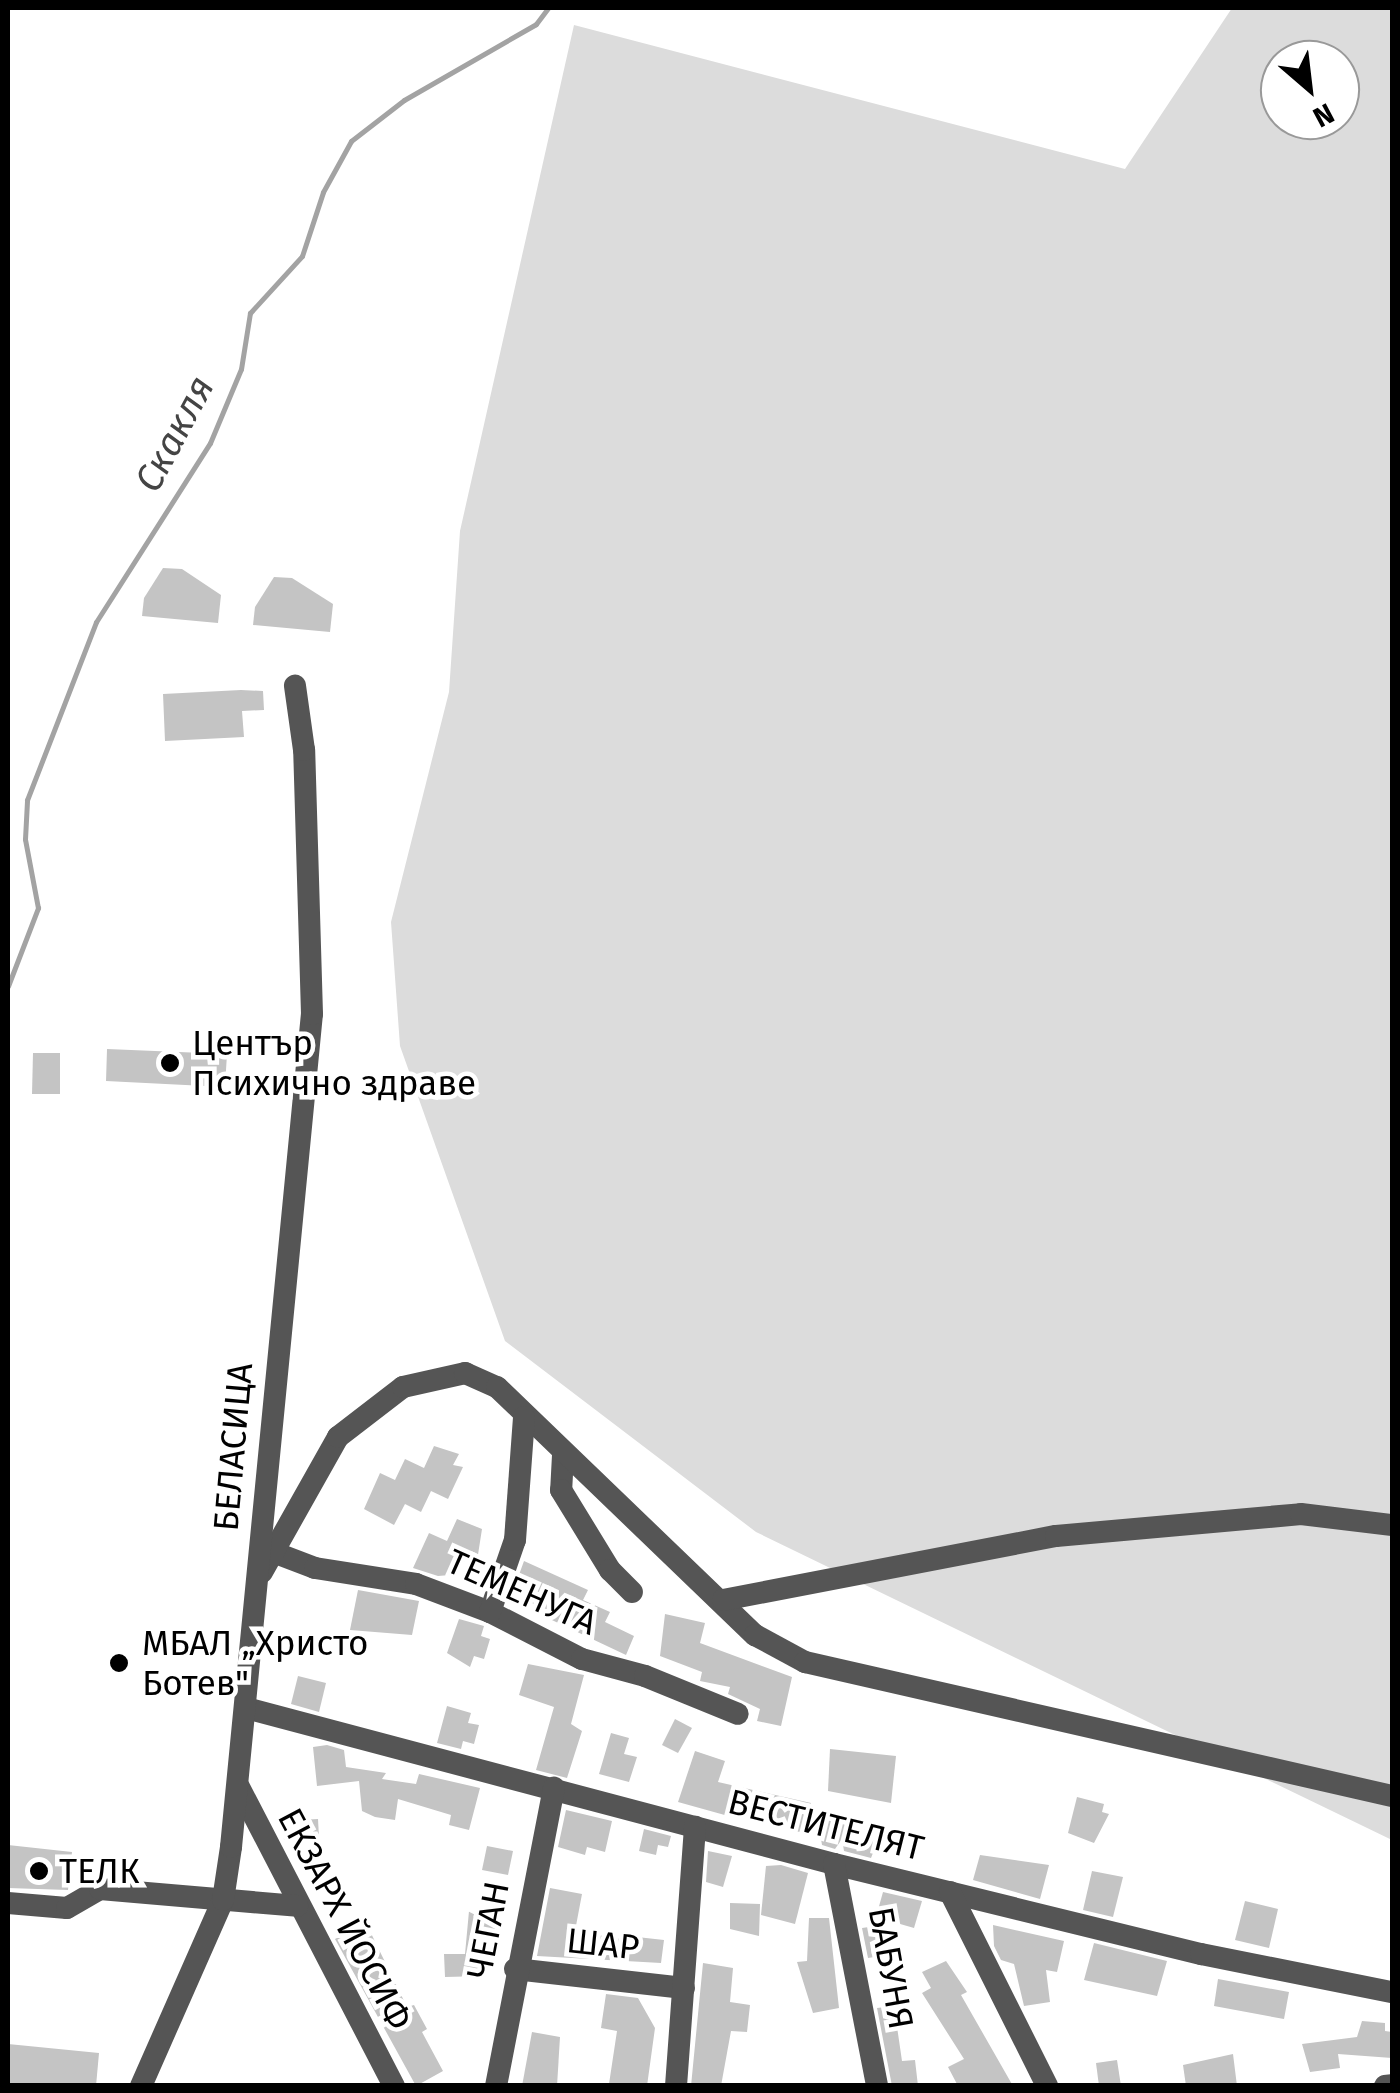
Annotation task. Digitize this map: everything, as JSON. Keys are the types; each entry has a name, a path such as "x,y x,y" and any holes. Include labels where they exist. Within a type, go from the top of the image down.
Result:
{"street":[{"name":"БЕЛАСИЦА","path":"141,2086 223,1900 246,1708 312,1014 304,797 295,686"},
{"path":"256,1584 338,1437 402,1387 464,1373 497,1387 563,1455 723,1600 755,1635 805,1662 1392,1796"},
{"path":"490,1612 515,1540 524,1417"},
{"path":"563,1455 561,1490 610,1570 632,1592"},
{"path":"723,1600 1056,1536 1301,1514 1392,1524"},
{"name":"ТЕМЕНУГА","path":"273,1552 316,1568 416,1584 490,1612 582,1659 645,1676 738,1714"},
{"name":"ВЕСТИТЕЛЯТ","path":"246,1708 834,1864 1201,1954 1372,1983 1392,1992"},
{"name":"ЕКЗАРХ ЙОСИФ","path":"237,1784 297,1906 394,2086"},
{"name":"ЧЕГАН","path":"496,2086 515,1969 554,1788"},
{"path":"676,2086 695,1827"},
{"name":"БАБУНЯ","path":"834,1864 877,2086"},
{"path":"8,1903 67,1908 100,1889 297,1906"},
{"path":"950,1892 1047,2086"},
{"name":"ШАР","path":"515,1969 684,1988"}],"shaded area":[{"path":"1232,8 1392,8 1392,1840 756,1532 505,1341 400,1046 391,922 449,692 460,531 574,25 1125,169"}],"building":[{"path":"163,568 182,569 221,595 218,623 142,616 144,598"},
{"path":"274,577 292,578 333,604 330,632 253,625 255,607"},
{"path":"263,691 264,710 242,711 244,737 165,741 163,694"},
{"path":"107,1049 227,1054 225,1087 106,1081"},
{"path":"33,1053 60,1053 60,1094 32,1094"},
{"path":"434,1446 459,1454 453,1465 463,1467 448,1499 431,1491 421,1512 405,1504 394,1525 364,1509 380,1473 395,1480 405,1459 424,1468"},
{"path":"457,1519 482,1529 477,1561 466,1558 461,1568 454,1564 450,1575 438,1576 413,1568 429,1533 447,1541"},
{"path":"524,1561 588,1590 583,1600 610,1612 605,1622 634,1636 626,1655 537,1613 540,1607 524,1599 529,1589 516,1583"},
{"path":"358,1590 419,1601 412,1635 350,1630"},
{"path":"665,1614 705,1623 700,1643 792,1677 781,1726 757,1721 760,1709 728,1694 730,1687 700,1681 702,1672 660,1656"},
{"path":"459,1619 484,1626 481,1636 490,1639 484,1659 474,1656 470,1667 447,1653"},
{"path":"528,1664 584,1675 571,1724 582,1731 567,1778 536,1770 554,1707 519,1695"},
{"path":"298,1676 326,1683 319,1712 291,1704"},
{"path":"447,1706 471,1713 468,1723 479,1725 474,1744 463,1741 461,1749 437,1743"},
{"path":"675,1719 692,1728 678,1753 662,1745"},
{"path":"611,1733 629,1738 624,1754 637,1757 629,1782 599,1774"},
{"path":"327,1745 344,1750 346,1767 386,1773 382,1779 416,1784 419,1774 480,1788 469,1830 449,1825 451,1815 398,1799 395,1820 375,1817 362,1811 359,1781 317,1786 313,1747"},
{"path":"830,1749 896,1756 891,1803 828,1791"},
{"path":"695,1751 725,1761 718,1782 811,1803 803,1832 786,1831 787,1822 740,1814 739,1819 678,1802"},
{"path":"1077,1797 1104,1804 1102,1812 1109,1814 1094,1843 1068,1833"},
{"path":"566,1810 612,1821 605,1852 587,1847 585,1855 558,1847"},
{"path":"817,1815 882,1830 871,1858 844,1851 842,1839 835,1849 822,1845"},
{"path":"318,1819 319,1838 284,1840 283,1821"},
{"path":"644,1829 671,1836 668,1847 658,1845 656,1855 639,1851"},
{"name":"ТЕЛК","path":"8,1845 72,1852 68,1890 8,1888"},
{"path":"487,1846 513,1851 508,1875 482,1870"},
{"path":"708,1851 732,1856 723,1887 706,1882"},
{"path":"980,1855 1049,1865 1040,1899 973,1880"},
{"path":"781,1865 808,1873 795,1924 761,1915 766,1866"},
{"path":"1092,1871 1123,1877 1113,1917 1083,1910"},
{"path":"550,1888 582,1894 575,1931 637,1942 637,1937 664,1940 661,1963 537,1956"},
{"path":"883,1892 922,1901 914,1928 876,1917"},
{"path":"1245,1901 1278,1909 1269,1948 1235,1940"},
{"path":"730,1903 760,1904 759,1936 730,1929"},
{"path":"469,1911 501,1914 497,1948 483,1946 484,1976 445,1977 444,1954 465,1954"},
{"path":"809,1918 829,1918 839,2008 813,2013 797,1962 807,1961"},
{"path":"366,1923 407,2007 414,2005 427,2029 422,2032 443,2071 416,2086 335,1939"},
{"path":"883,1925 887,1955 868,1958 862,1928"},
{"path":"993,1925 1064,1941 1057,1972 1046,1970 1050,2002 1024,2006 1014,1964 1001,1960 994,1946"},
{"path":"1094,1943 1167,1961 1157,1996 1084,1980"},
{"path":"946,1961 967,1992 961,1995 1013,2086 958,2086 948,2067 964,2059 922,1993 931,1988 922,1972"},
{"path":"703,1963 733,1968 730,2002 750,2005 747,2032 731,2031 721,2086 691,2086"},
{"path":"1218,1979 1289,1992 1284,2019 1214,2006"},
{"path":"606,1994 638,1998 655,2028 647,2086 609,2084 617,2031 601,2028"},
{"path":"894,2006 902,2061 915,2060 918,2086 892,2086 877,2008"},
{"path":"1362,2021 1385,2023 1385,2031 1392,2032 1392,2058 1338,2054 1340,2068 1310,2072 1302,2044 1357,2037"},
{"path":"532,2032 560,2037 557,2086 522,2086"},
{"path":"8,2044 99,2053 96,2086 8,2086"},
{"path":"1233,2054 1237,2086 1186,2086 1183,2065"},
{"path":"1117,2060 1121,2086 1099,2086 1096,2063"}],"waterway":[{"name":"Скакля","path":"8,986 38,908 25,839 27,800 96,622 210,443 241,369 250,313 302,256 323,192 351,141 404,100 536,24 548,8"}],"place":[{"name":"Център Психично здраве","path":"170,1063"},
{"name":"МБАЛ „Христо Ботев\"","path":"119,1663"},
{"name":"ТЕЛК","path":"39,1871"}]}
